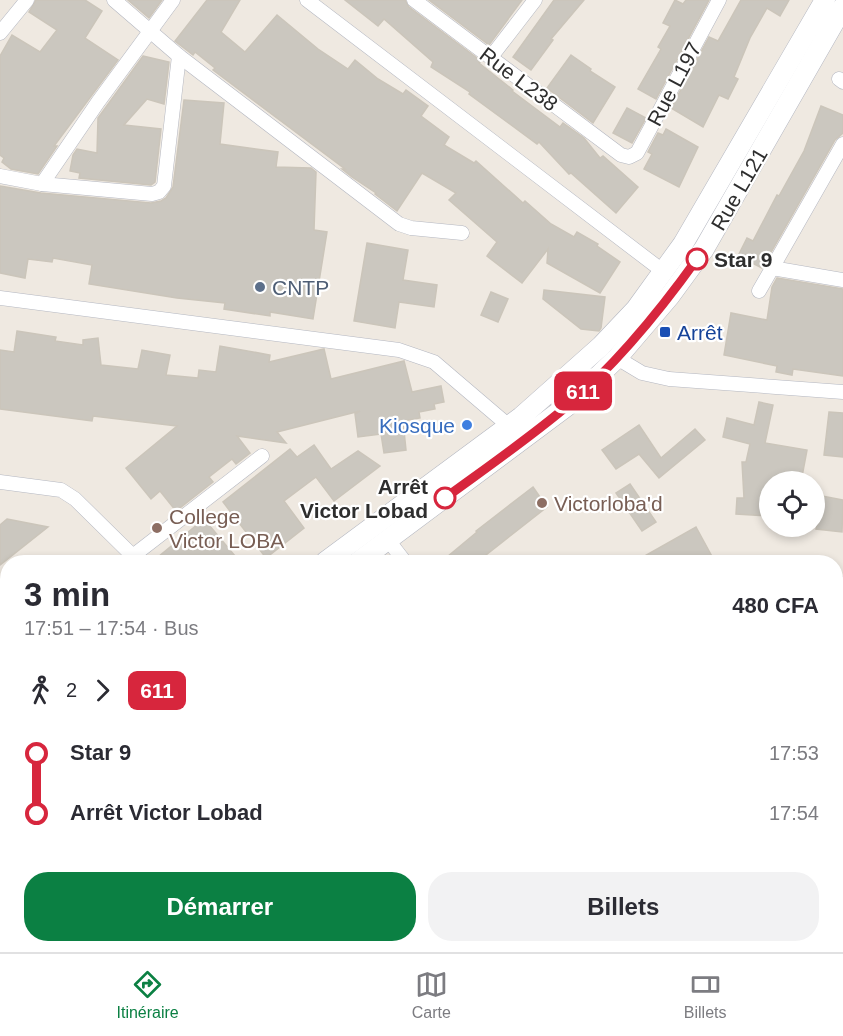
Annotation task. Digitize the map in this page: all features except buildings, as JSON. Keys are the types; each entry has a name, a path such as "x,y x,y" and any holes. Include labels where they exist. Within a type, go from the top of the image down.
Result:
{"main road":[{"path":"334,555 509,426 601,346 636,309 694,226 825,0"},
{"name":"Rue L121","path":"368,555 567,406 617,358 669,297 704,249 843,8"}],"street":[{"path":"0,33 27,0"},
{"path":"114,0 179,56 399,224 411,228 462,233"},
{"path":"42,184 149,30 173,0"},
{"path":"307,0 664,272"},
{"path":"491,57 535,0"},
{"name":"Rue L197","path":"621,155 629,157 637,153 719,0"},
{"name":"Rue L238","path":"416,2 621,155"},
{"path":"0,176 42,184 152,194 159,192 164,186 179,56"},
{"path":"759,291 843,144"},
{"path":"772,268 843,280"},
{"path":"0,298 399,350 434,362 509,426"},
{"path":"617,358 642,373 669,379 843,392"},
{"path":"139,555 262,456"},
{"path":"0,482 61,490 75,499 128,555"},
{"path":"388,540 400,555"}],"bus line":[{"name":"611","path":"445,498 567,406 601,374 652,318 697,259"}],"place":[{"name":"Star 9","path":"697,259"},
{"name":"CNTP","path":"260,287"},
{"name":"Arrêt","path":"665,332"},
{"name":"Kiosque","path":"467,425"},
{"name":"Arrêt Victor Lobad","path":"445,498"},
{"name":"Victorloba'd","path":"542,503"},
{"name":"College Victor LOBA","path":"157,528"}]}
